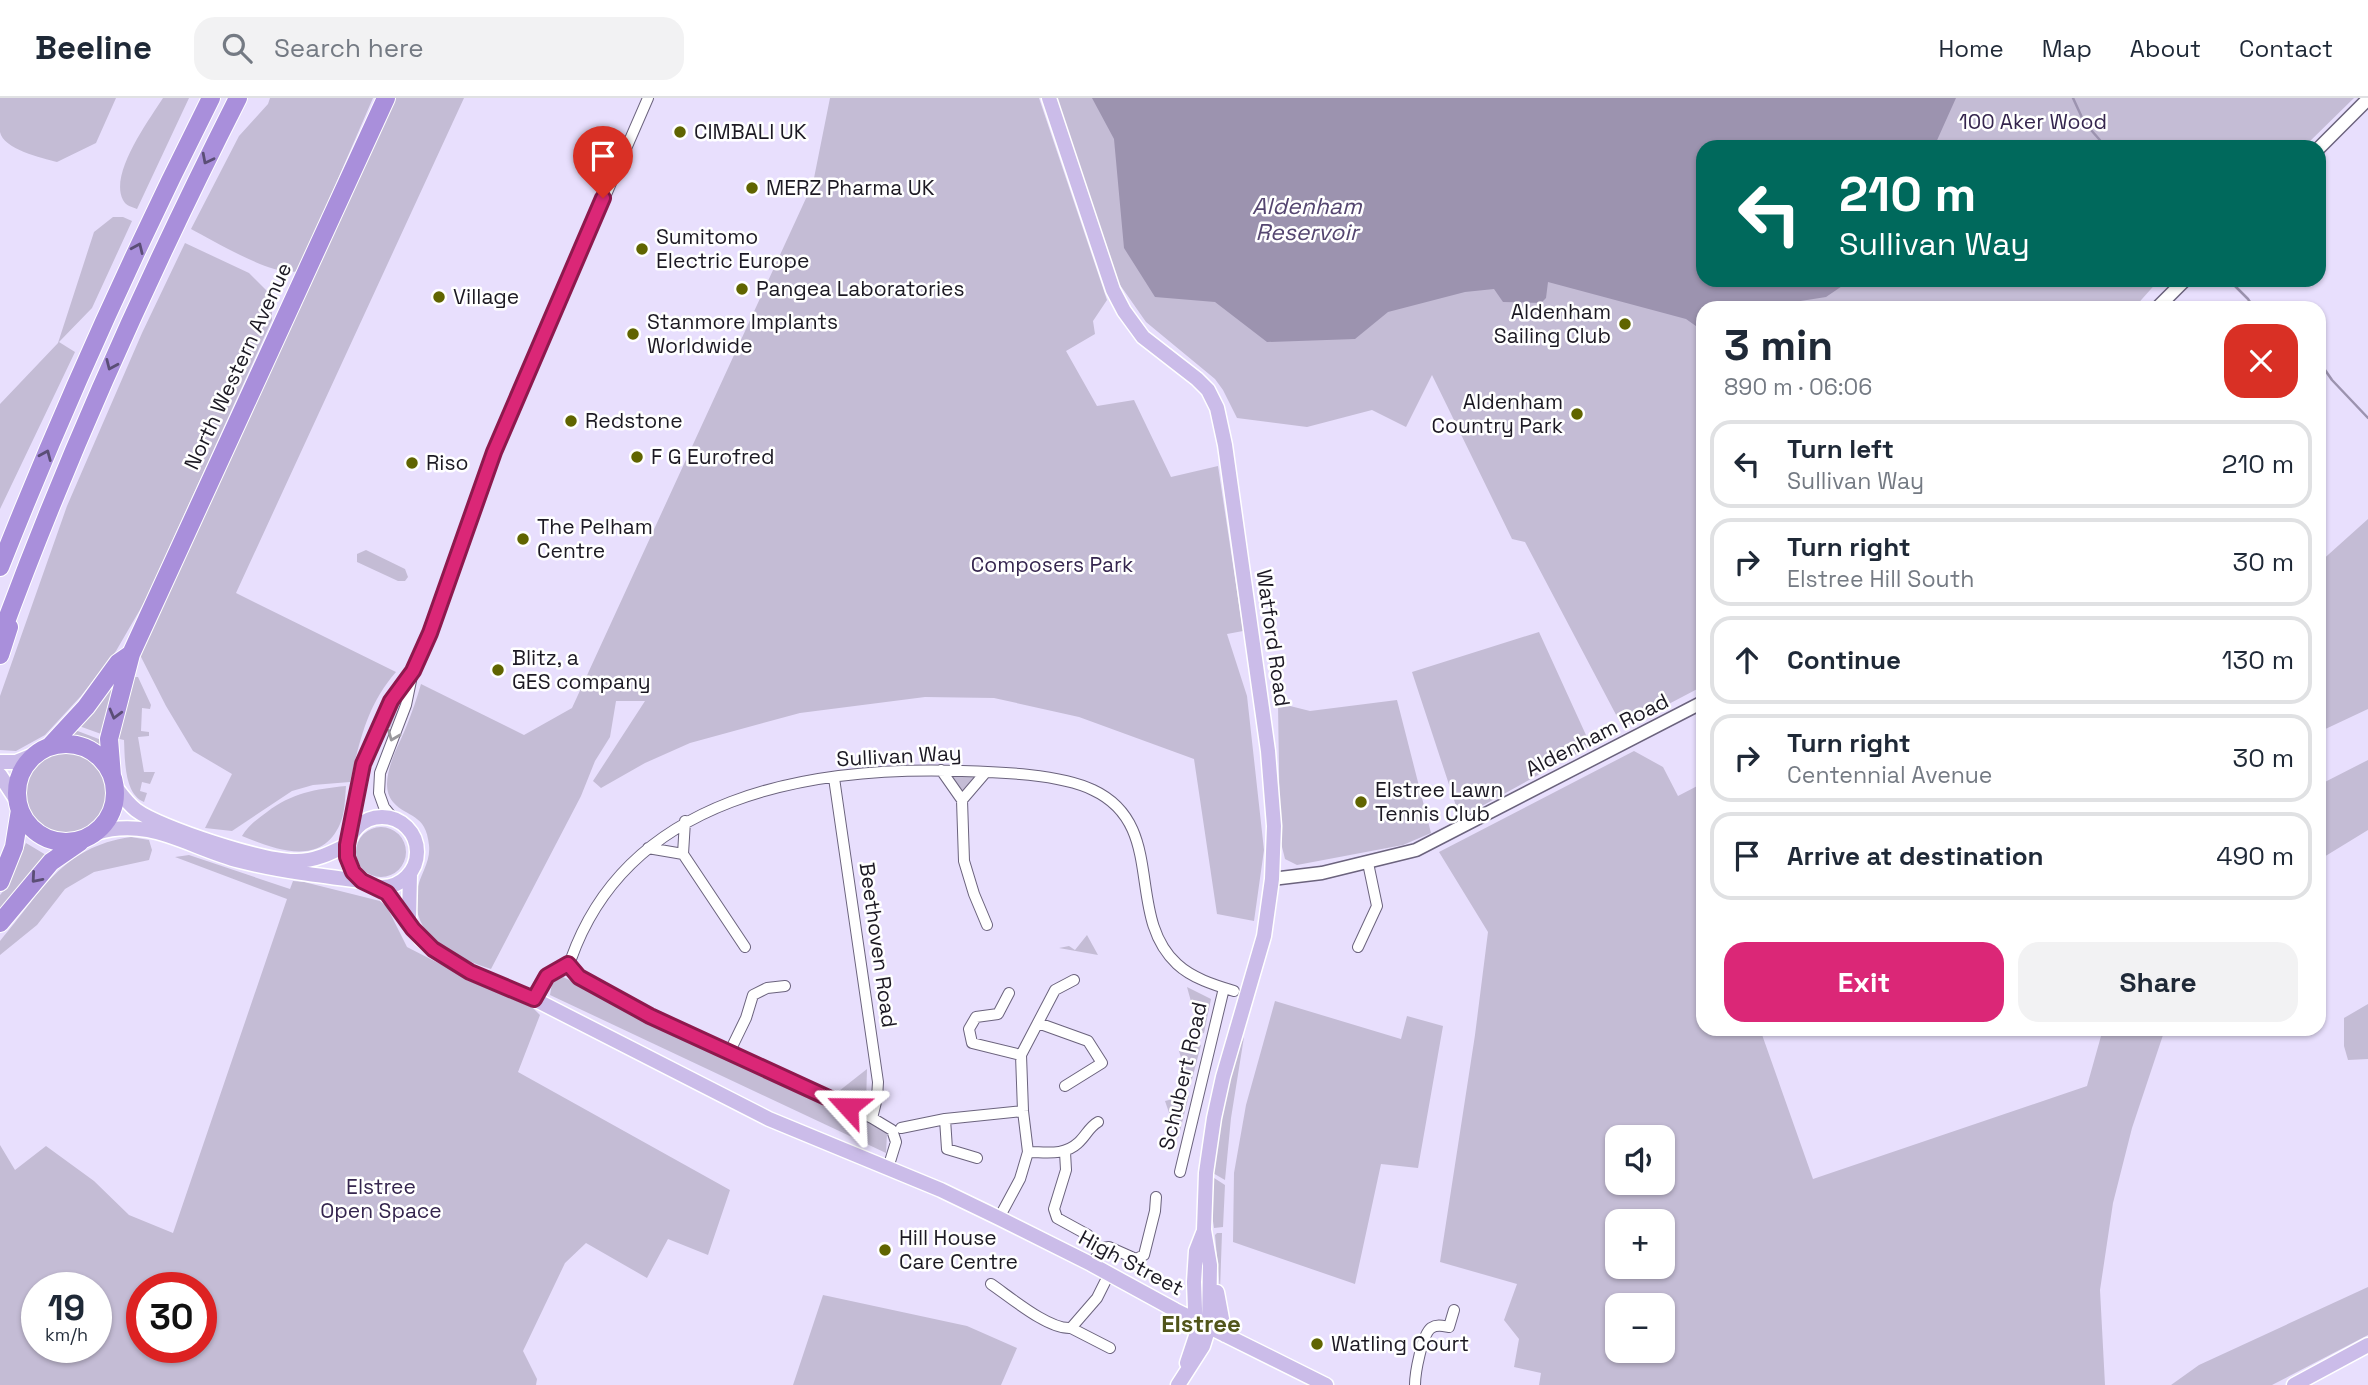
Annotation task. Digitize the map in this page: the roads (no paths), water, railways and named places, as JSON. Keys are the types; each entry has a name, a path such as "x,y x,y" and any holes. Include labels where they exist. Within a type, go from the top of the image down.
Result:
{"highway":[{"path":"0,567 84,367 145,232 211,98"},
{"path":"0,638 32,550 140,300 237,98"},
{"name":"North Western Avenue","path":"113,781 109,739 131,654 386,98"},
{"path":"0,556 19,518"},
{"path":"0,655 32,550"},
{"name":"North Western Avenue","path":"44,750 86,708 118,663 131,654"},
{"path":"0,882 14,847 19,807 17,792 23,771 44,750 72,745 90,750 106,765 113,781 113,807 108,819 88,837 51,862 0,923"},
{"path":"19,807 27,823 44,837 54,841 88,837"}],"main road":[{"name":"Watford Road","path":"1049,98 1104,266 1124,311 1143,337 1203,385 1217,408 1225,445 1268,751 1274,826 1272,879 1264,936 1214,1118 1206,1173 1204,1230 1210,1265 1202,1324"},
{"path":"0,762 16,762 44,750"},
{"path":"0,775 19,807"},
{"path":"113,781 128,803 147,817 232,848 292,861 305,861 328,855 349,840 368,818 392,817 408,827 416,840 418,857 410,874 408,920"},
{"path":"88,837 128,828 155,830 245,862 293,872 362,881 380,888 394,885 410,874"},
{"path":"349,840 349,865 362,881"},
{"name":"High Street","path":"380,888 387,893 421,939 470,972 534,999 757,1114 916,1180 999,1218 1326,1385"},
{"name":"Watford Road","path":"1202,1324 1194,1282 1196,1251 1204,1230"},
{"path":"1210,1265 1225,1335"},
{"path":"1162,1303 1183,1296 1194,1282"},
{"path":"1181,1378 1203,1346 1202,1324"},
{"path":"2294,1385 2368,1345"}],"street":[{"path":"349,840 355,794 363,764 391,701 413,671 430,633 494,452 648,98"},
{"path":"2326,141 2368,99"},
{"path":"2164,301 2178,287"},
{"path":"392,817 384,807 379,793 380,773 406,705 413,671"},
{"name":"Aldenham Road","path":"1272,879 1322,873 1416,850 1696,706"},
{"path":"940,770 962,800 964,861 987,925"},
{"name":"Sullivan Way","path":"534,999 547,976 568,964 597,905 618,875 648,848 685,821 714,808 782,787 883,772 940,770 986,772 1079,785 1093,790 1118,807 1129,820 1137,838 1154,933 1177,964 1195,977 1229,989"},
{"path":"962,800 986,772"},
{"name":"Beethoven Road","path":"834,778 878,1082 872,1118"},
{"path":"685,821 682,853 745,947"},
{"path":"648,848 682,853"},
{"path":"1358,947 1377,906 1368,863"},
{"path":"568,964 579,977 650,1016 872,1118 892,1130 895,1136 894,1150 888,1168"},
{"path":"999,1218 1020,1180 1028,1152 1021,1055 1055,990 1074,981"},
{"path":"729,1053 746,1018 753,995 768,988 785,986"},
{"name":"Schubert Road","path":"1180,1172 1229,989"},
{"path":"1009,993 998,1014 976,1017 969,1030 972,1043 1021,1055"},
{"path":"1038,1023 1088,1041 1102,1063 1065,1086"},
{"path":"901,1128 945,1119 1023,1111"},
{"path":"945,1119 947,1149 977,1158"},
{"path":"1028,1152 1065,1152 1080,1142 1090,1127 1098,1122"},
{"path":"1065,1152 1066,1170 1055,1209 1057,1218 1088,1235"},
{"path":"1091,1264 1103,1248 1109,1247 1136,1259 1144,1255 1156,1197"},
{"path":"1067,1328 1097,1298 1109,1274"},
{"path":"991,1284 1032,1313 1110,1348"},
{"path":"1415,1385 1423,1342 1428,1331 1438,1325 1449,1327 1454,1310"}],"water":[{"name":"Aldenham Reservoir","path":"1092,98 1956,98 1937,140 1696,140 1696,287 1841,287 1826,297 1801,301 1696,301 1696,326 1686,319 1548,282 1546,298 1541,303 1503,302 1494,289 1465,292 1388,312 1355,339 1267,342 1215,302 1155,297 1124,248 1114,139"}],"waterway":[{"path":"2073,98 2084,122 2100,140"},
{"path":"2236,287 2249,301"},
{"path":"2326,371 2368,418"}],"place":[{"name":"CIMBALI UK","path":"680,132"},
{"name":"MERZ Pharma UK","path":"752,188"},
{"name":"Sumitomo Electric Europe","path":"642,249"},
{"name":"Pangea Laboratories","path":"742,289"},
{"name":"Village","path":"439,297"},
{"name":"Aldenham Sailing Club","path":"1625,324"},
{"name":"Stanmore Implants Worldwide","path":"633,334"},
{"name":"Aldenham Country Park","path":"1577,414"},
{"name":"Redstone","path":"571,421"},
{"name":"F G Eurofred","path":"637,457"},
{"name":"Riso","path":"412,463"},
{"name":"The Pelham Centre","path":"523,539"},
{"name":"Blitz, a GES company","path":"498,670"},
{"name":"Elstree Lawn Tennis Club","path":"1361,802"},
{"name":"Hill House Care Centre","path":"885,1250"},
{"name":"Watling Court","path":"1317,1344"}],"district":[{"name":"Elstree","path":"1201,1324"}],"park label":[{"name":"100 Aker Wood","path":"2033,122"},
{"name":"Composers Park","path":"1052,565"},
{"name":"Elstree Open Space","path":"381,1199"}]}
